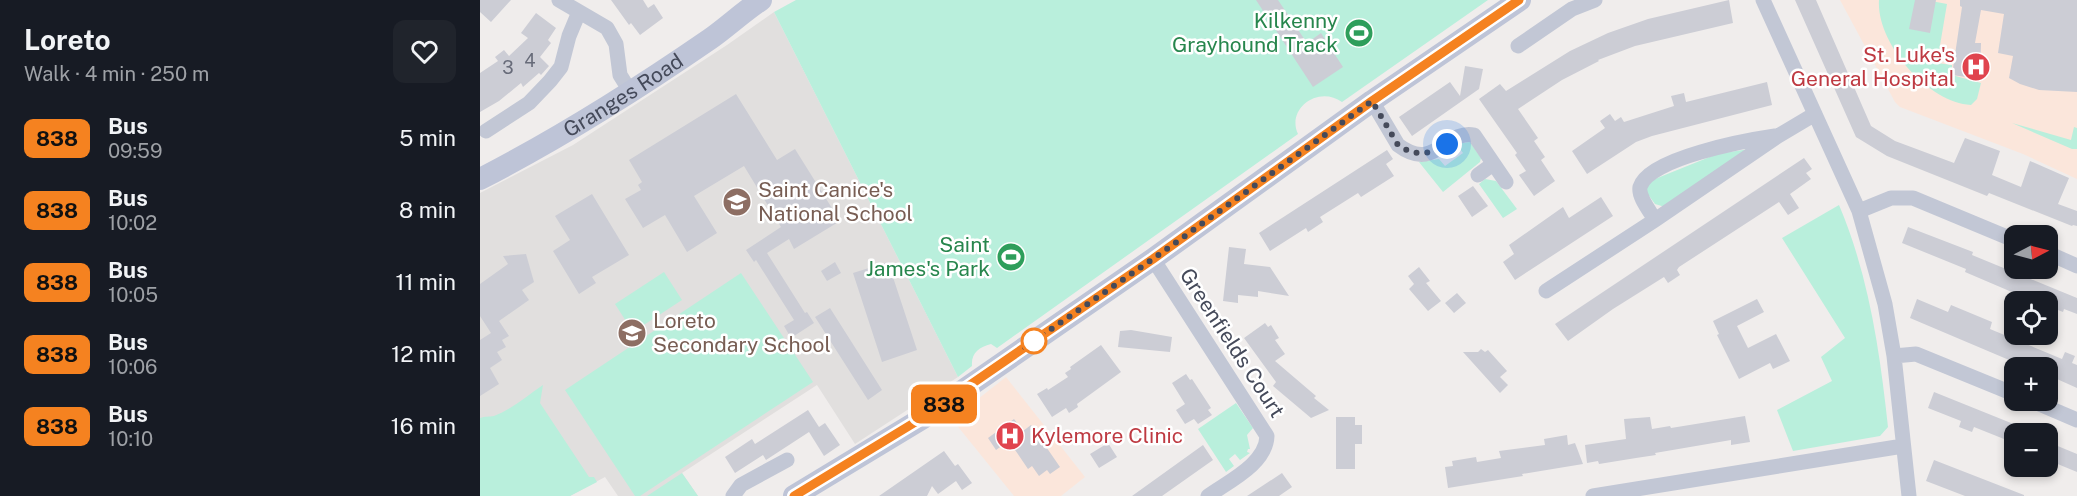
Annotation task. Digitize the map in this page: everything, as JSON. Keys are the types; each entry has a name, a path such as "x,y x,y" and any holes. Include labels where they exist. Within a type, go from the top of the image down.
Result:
{"main road":[{"name":"Granges Road","path":"480,179 571,129 711,38 761,0"},
{"path":"794,496 922,418 1153,259 1372,101 1520,0"}],"street":[{"path":"559,0 607,28 616,44 620,75 630,91"},
{"path":"1518,45 1572,9 1595,0"},
{"path":"1763,0 1859,212 1885,304 1894,356 1909,496"},
{"path":"486,131 529,103 561,67 569,36 579,12"},
{"path":"1372,101 1398,145 1404,150 1423,155 1435,152 1459,136 1474,135 1506,182"},
{"path":"1546,291 1778,136 1815,114"},
{"path":"1655,220 1640,194 1641,186 1646,178 1671,162 1705,150 1747,140 1778,136"},
{"path":"1478,175 1493,164"},
{"path":"1859,212 1891,198 1913,198 2004,236"},
{"path":"2058,258 2077,266"},
{"name":"Greenfields Court","path":"1153,259 1267,436 1266,447 1256,462 1208,496"},
{"path":"1894,356 1916,354 2004,390"},
{"path":"2056,411 2077,420"},
{"path":"1593,496 1903,446"},
{"path":"733,496 741,485 787,460"}],"shaded area":[{"name":"St. Luke's General Hospital","path":"1840,0 2077,0 2077,179 2023,154 1900,107 1895,102"},
{"path":"774,12 958,377 855,444 817,385 682,473 698,496 618,496 605,477 570,496 480,496 480,193 573,145"},
{"name":"Kylemore Clinic","path":"1006,377 1085,477 1061,496 1014,496 955,423 967,416 969,406"}],"green space":[{"name":"Saint James's Park","path":"796,0 1488,0 1342,102 1333,97 1324,96 1307,102 1297,116 1298,134 997,348 991,344 979,349 974,354 972,366 958,377 774,12"},
{"path":"1879,0 1926,0 1947,4 1937,63 1952,65 1952,75 1981,83 1977,99 1971,105 1955,102 1938,94 1908,68 1895,52 1886,34 1880,17"},
{"path":"2012,123 2071,140 2074,127 2077,128 2077,149 2072,149"},
{"path":"1470,142 1481,158 1480,162 1443,192 1419,162 1439,159 1445,166 1463,153 1457,145"},
{"path":"1749,149 1665,207 1655,204 1647,193 1650,181 1717,154"},
{"path":"1485,179 1496,181 1517,209 1503,218 1479,184"},
{"path":"1839,205 1858,259 1872,314 1888,427 1880,436 1793,451 1777,410 1832,381 1821,357 1845,338 1782,238"},
{"path":"664,272 682,300 633,332 615,304"},
{"path":"741,273 813,382 640,496 635,496 565,390"},
{"path":"543,385 540,403 589,477 594,477 597,482 570,496 480,496 480,418 494,416 507,410"},
{"path":"1236,403 1253,428 1247,435 1250,449 1247,452 1250,453 1240,460 1235,454 1229,459 1234,466 1226,472 1198,429"},
{"path":"682,473 698,496 647,496"}],"building":[{"path":"480,0 511,0 491,22 480,12"},
{"path":"611,0 643,0 648,8 654,4 663,18 640,35 631,23 629,25"},
{"path":"1256,0 1278,0 1307,43 1321,33 1343,67 1313,87"},
{"path":"1729,0 1733,23 1635,46 1598,60 1518,109 1538,138 1534,141 1545,157 1541,160 1555,181 1534,196 1519,175 1526,171 1515,155 1517,153 1479,99 1500,84 1506,91 1570,51 1608,33 1648,19"},
{"path":"1795,0 1816,0 1871,126 1895,141 1954,163 1965,138 2000,151 1992,175 2021,187 2030,161 2069,178 2058,204 2077,211 2077,226 1989,193 1987,196 1887,156 1856,137"},
{"path":"1915,0 1936,0 1930,33 1909,29"},
{"path":"1960,0 2077,0 2077,92 2039,90 2009,78 2013,56 1998,53 2004,14 1981,10 1975,43 1981,43 1980,79 1952,75 1962,7"},
{"path":"536,13 556,28 548,40 551,43 540,57 549,66 541,75 539,73 523,87 521,83 499,101 480,112 480,73 498,61 495,57 504,50 509,56 528,38 521,33"},
{"path":"1465,66 1483,69 1479,89 1412,136 1399,117 1450,82 1460,96"},
{"path":"1767,82 1772,105 1652,136 1636,142 1587,174 1572,151 1605,128 1600,121 1610,114 1615,121 1621,117 1624,122 1674,106 1671,96 1684,93 1686,102"},
{"path":"736,94 777,160 795,149 840,221 794,249 789,239 767,253 805,313 807,312 814,323 791,338 784,326 794,320 756,260 754,262 746,250 781,227 744,166 694,196 717,233 687,252 665,215 643,228 625,199 641,190 638,185 642,182 629,160"},
{"path":"1387,150 1393,159 1386,164 1394,176 1361,197 1358,193 1320,217 1323,222 1308,232 1306,228 1270,251 1259,233"},
{"path":"1804,158 1812,169 1806,173 1811,179 1790,194 1799,208 1788,215 1779,202 1679,267 1677,270 1680,275 1668,283 1664,277 1568,341 1555,324"},
{"path":"1473,186 1488,206 1472,217 1458,196"},
{"path":"592,194 629,255 592,277 596,283 579,294 553,251 570,240 555,216"},
{"path":"1601,197 1613,216 1515,280 1503,262 1514,254 1509,245 1563,207 1569,218"},
{"path":"1908,227 1973,252 1972,255 2004,268 2004,279 2031,279 2077,298 2077,314 2064,309 2063,312 2058,310 2058,291 2009,291 1965,272 1966,269 1902,243"},
{"path":"1229,247 1246,249 1244,264 1270,267 1289,296 1258,291 1258,297 1238,295 1238,303 1223,301"},
{"path":"526,254 534,282 522,290 529,300 499,321 509,336 502,340 506,347 497,352 502,360 490,368 499,384 480,396 480,340 491,333 480,316 480,284 508,264 503,256"},
{"path":"835,262 841,273 827,281 821,271"},
{"path":"888,262 917,350 882,362 853,273"},
{"path":"1419,267 1430,281 1426,283 1441,301 1428,311 1409,289 1414,284 1408,276"},
{"path":"1457,293 1466,303 1454,313 1445,303"},
{"path":"1757,299 1764,312 1737,326 1748,348 1776,334 1790,361 1773,369 1770,363 1739,379 1717,335 1719,334 1713,321"},
{"path":"1917,299 1948,312 1951,305 1992,322 1990,329 2004,335 2004,345 2028,345 2057,357 2004,358 1910,318"},
{"path":"830,308 882,390 868,400 815,317"},
{"path":"1265,323 1268,327 1271,325 1279,338 1275,340 1285,354 1275,361 1329,410 1311,418 1273,386 1276,382 1244,338"},
{"path":"1131,330 1172,337 1170,352 1118,347 1120,331"},
{"path":"1101,345 1121,372 1077,404 1078,407 1069,413 1066,408 1052,417 1037,394 1068,377 1065,373 1071,369 1070,367"},
{"path":"1481,349 1485,352 1488,350 1507,371 1500,377 1508,385 1500,393 1463,352 1478,352"},
{"path":"2065,352 2075,356 2072,363 2077,365 2077,388 2058,379 2058,357 2062,359"},
{"path":"1186,374 1190,380 1192,379 1211,408 1208,410 1212,415 1198,424 1194,419 1185,424 1176,410 1185,404 1172,383"},
{"path":"1934,392 2011,423 2004,423 2004,439 1974,427 1972,432 1959,427 1961,421 1928,408"},
{"path":"808,410 819,427 825,423 840,445 824,456 809,432 766,460 763,455 735,473 725,457 752,439 755,444"},
{"path":"1745,416 1750,442 1731,445 1731,440 1655,453 1656,455 1599,464 1598,461 1587,463 1585,445 1626,439 1624,419 1650,417 1652,429"},
{"path":"1336,417 1355,417 1355,425 1362,425 1362,444 1355,444 1355,469 1336,469"},
{"path":"1014,419 1023,431 1031,425 1060,467 1050,474 1047,470 1039,476 1032,466 1028,469 1011,444 1005,448 1003,445 996,450 988,438"},
{"path":"1567,435 1568,445 1575,443 1583,464 1448,488 1445,467 1453,466 1452,461 1476,457 1477,462 1501,458 1499,451 1545,445 1544,439"},
{"path":"1108,443 1117,457 1099,468 1090,454"},
{"path":"1203,445 1213,460 1162,496 1132,496"},
{"path":"2058,446 2077,454 2077,472 2058,464"},
{"path":"944,451 955,466 958,464 972,483 962,490 956,481 938,494 932,486 927,496 879,496"},
{"path":"1934,460 2024,496 1965,496 1926,481"},
{"path":"1282,473 1292,487 1279,496 1247,496"}],"bus line":[{"name":"838","path":"794,496 922,418 1153,259 1372,101 1519,0"}],"place":[{"name":"Kilkenny Grayhound Track","path":"1359,33"},
{"name":"St. Luke's General Hospital","path":"1976,67"},
{"name":"Saint Canice's National School","path":"737,202"},
{"name":"Saint James's Park","path":"1011,257"},
{"name":"Loreto Secondary School","path":"632,333"},
{"name":"Kylemore Clinic","path":"1010,436"}],"route":[{"path":"1034,341 1025,347 1153,259 1372,101 1398,145 1404,150 1423,155 1435,152 1447,144"}]}
